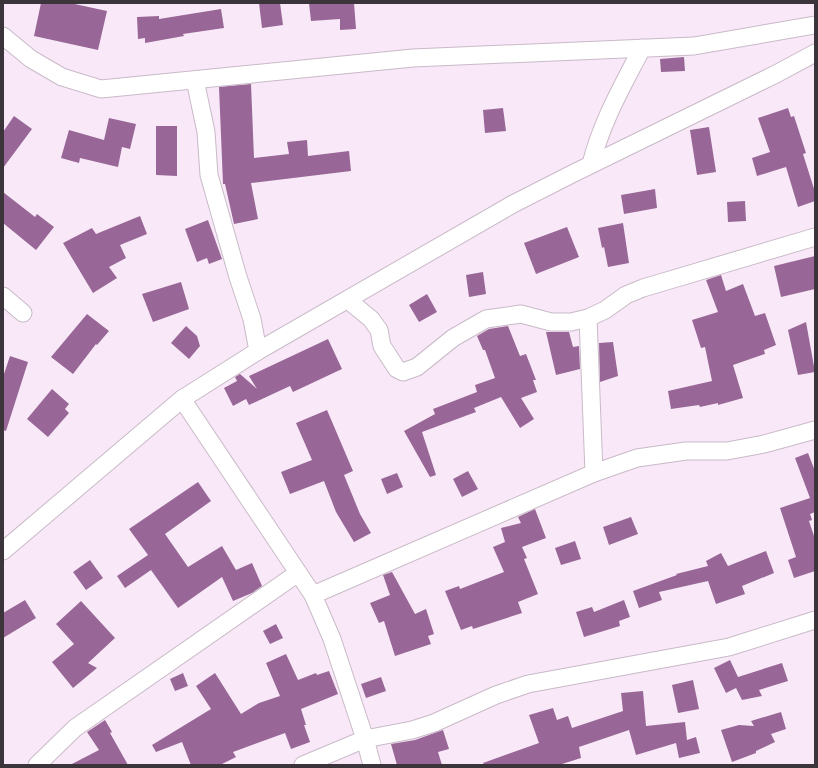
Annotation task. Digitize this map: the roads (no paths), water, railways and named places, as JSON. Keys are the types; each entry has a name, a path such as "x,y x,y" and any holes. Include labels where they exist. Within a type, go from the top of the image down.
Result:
{"street":[{"path":"3,36 31,59 62,78 101,89 413,58 694,46 815,25"},
{"path":"591,164 598,136 607,115 642,48"},
{"path":"3,551 182,399 258,351 349,301 513,204 591,164 776,74 815,53"},
{"path":"195,80 206,132 209,175 238,278 252,319 258,351"},
{"path":"349,301 379,330 382,346 398,369 403,372 417,366 453,338 486,319 521,314 552,322 572,322 588,318 605,310 626,295 643,288 815,236"},
{"path":"3,296 23,313"},
{"path":"588,318 594,473"},
{"path":"182,399 313,595 332,638 372,765"},
{"path":"313,595 594,473 637,458 686,450 727,451 764,444 815,430"},
{"path":"37,765 75,728 298,573"},
{"path":"303,765 365,739 412,730 434,723 496,695 528,684 729,647 815,620"}]}
